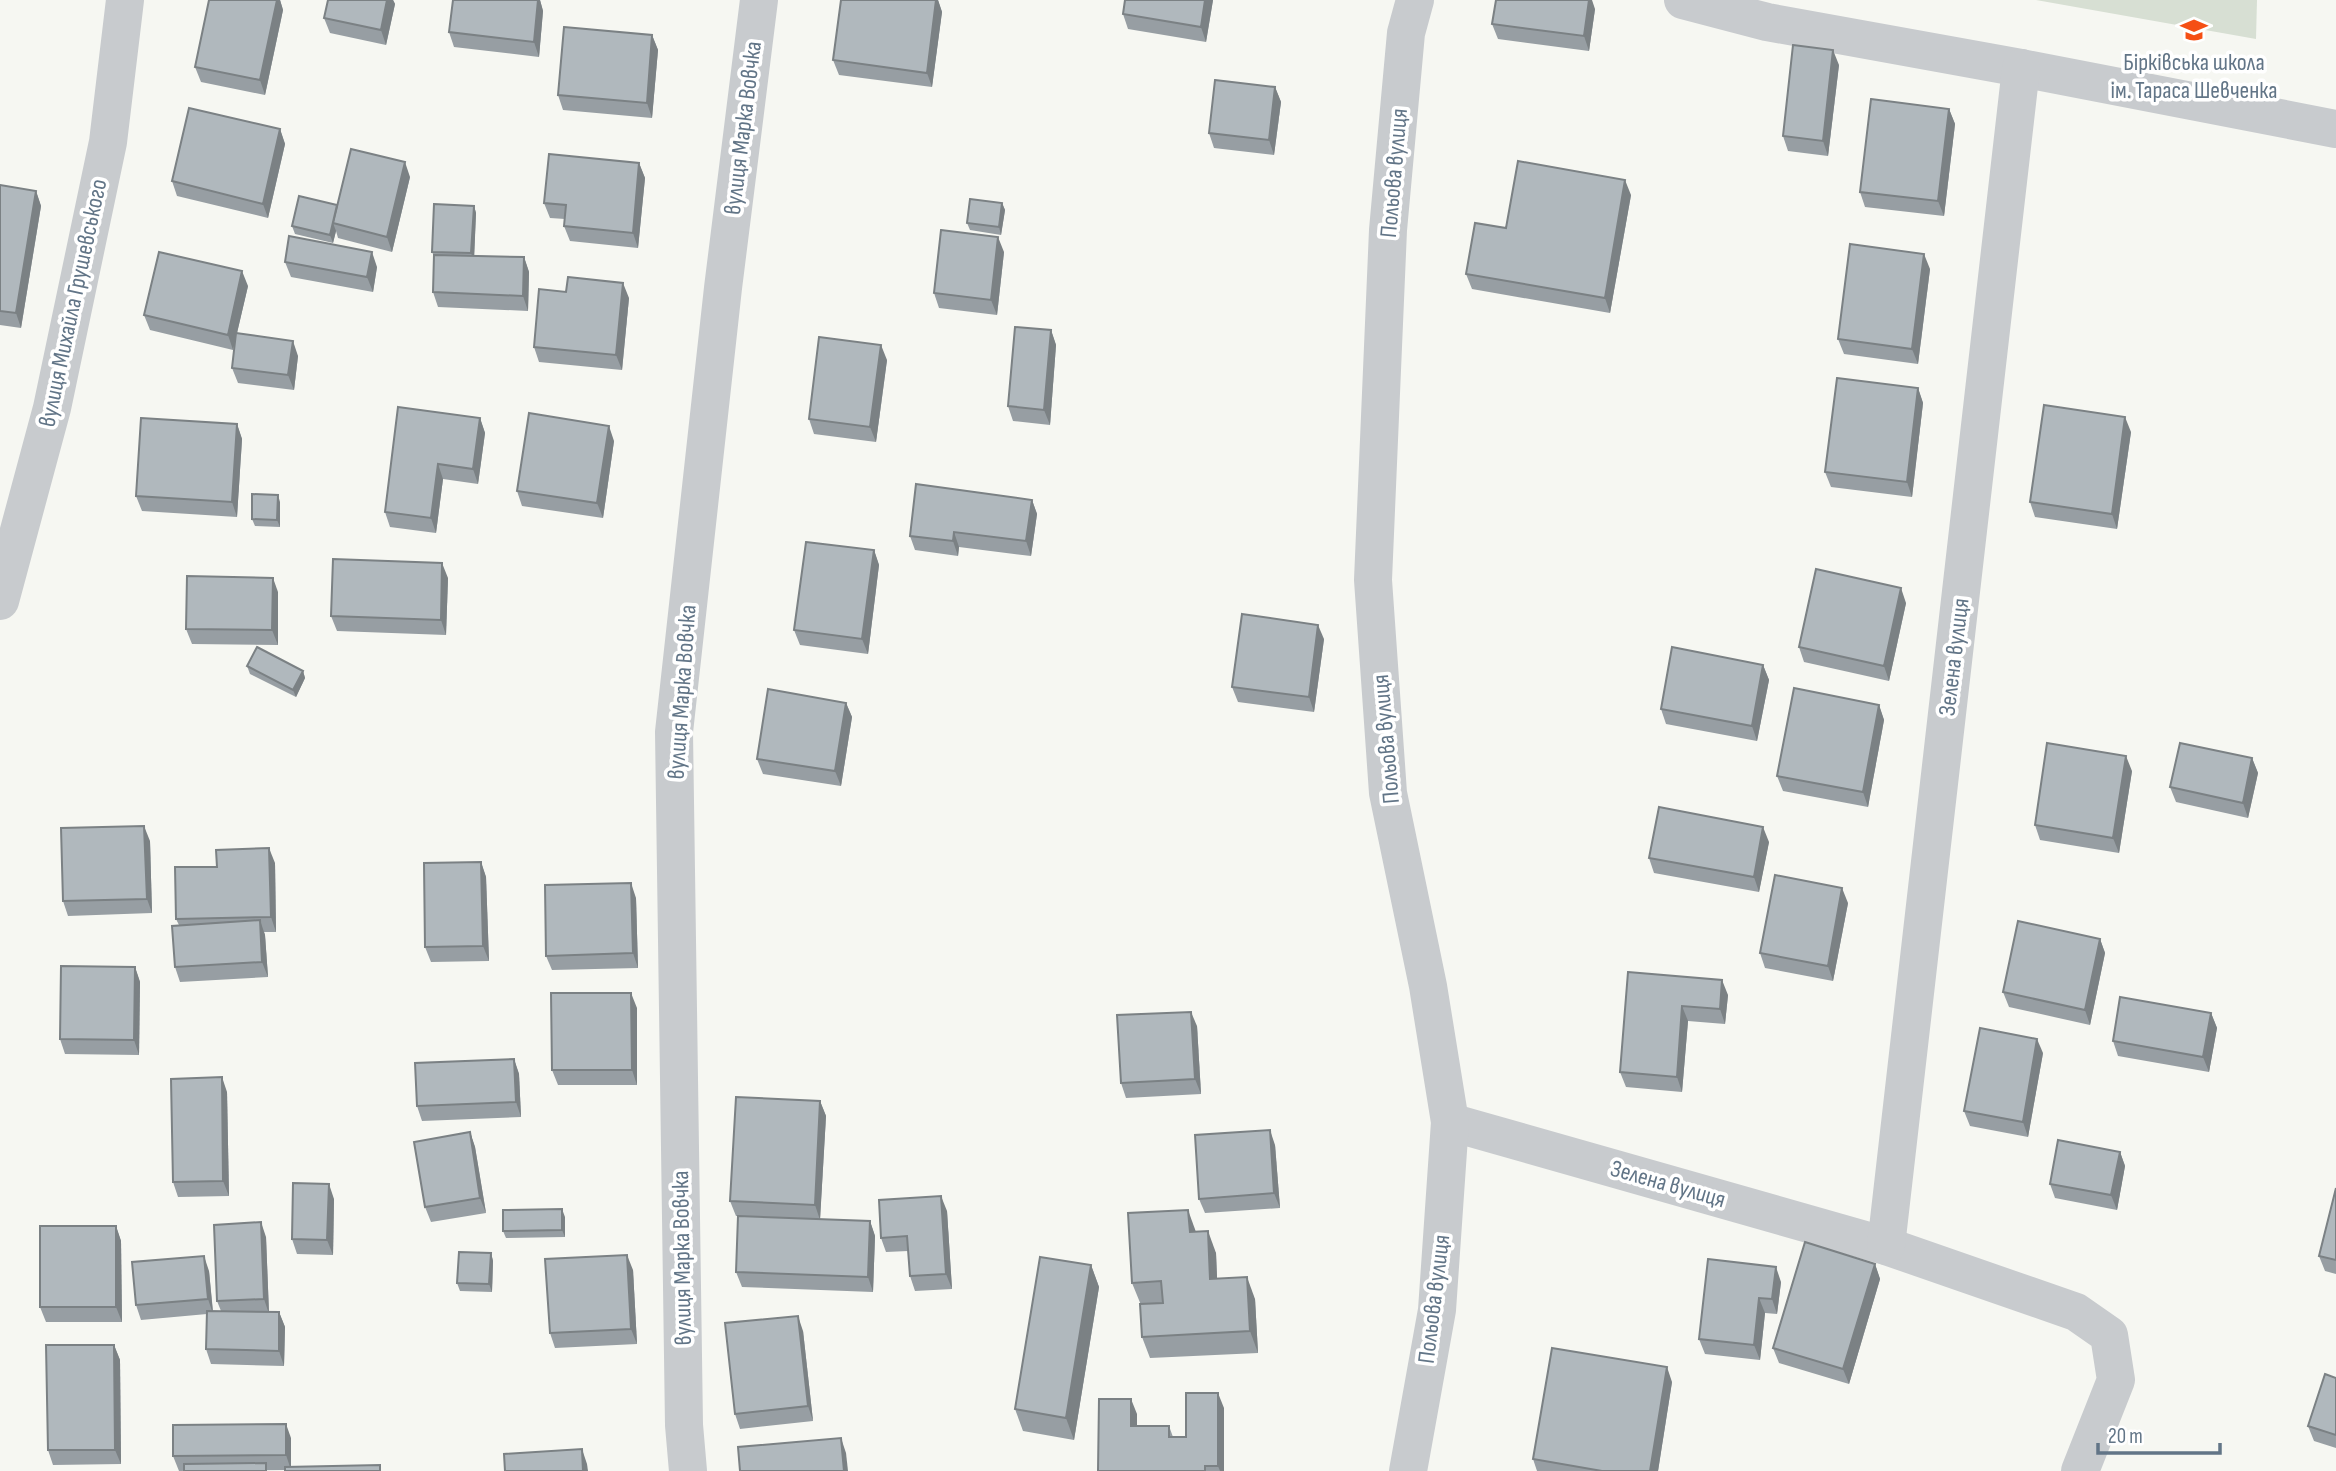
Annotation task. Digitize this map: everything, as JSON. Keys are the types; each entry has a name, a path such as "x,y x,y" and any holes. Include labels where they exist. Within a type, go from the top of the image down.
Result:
{"street":[{"name":"вулиця Михайла Грушевського","path":"0,601 52,408 108,142 125,0"},
{"name":"вулиця Марка Вовчка","path":"688,1471 684,1425 674,732 723,288 759,0"},
{"name":"Польова вулиця","path":"1408,1471 1437,1310 1450,1122 1428,986 1388,793 1373,580 1388,230 1406,33 1415,0"},
{"path":"1683,0 1768,22 2336,129"},
{"name":"Зелена вулиця","path":"1886,1246 2021,68"},
{"name":"Зелена вулиця","path":"1450,1122 1886,1246 2076,1312 2109,1335 2116,1380 2080,1471"}],"shaded area":[{"path":"2036,0 2257,0 2256,39"}],"building":[{"path":"209,0 277,0 260,80 195,67"},
{"path":"328,0 387,0 381,30 324,18"},
{"path":"453,0 538,0 534,42 449,32"},
{"path":"841,0 936,0 927,73 833,60"},
{"path":"1125,0 1205,0 1201,27 1123,14"},
{"path":"1496,0 1589,0 1584,36 1492,24"},
{"path":"564,27 652,35 647,103 558,95"},
{"path":"1793,45 1833,50 1823,141 1783,136"},
{"path":"1215,80 1275,87 1269,140 1209,133"},
{"path":"1871,99 1949,109 1938,201 1860,192"},
{"path":"189,108 280,129 263,204 172,181"},
{"path":"351,149 405,162 387,237 333,223"},
{"path":"549,154 639,163 633,233 564,226 566,205 544,203"},
{"path":"1518,161 1625,180 1605,298 1466,274 1475,223 1506,228"},
{"path":"0,185 36,191 16,313 0,311"},
{"path":"299,196 337,205 330,235 292,226"},
{"path":"970,199 1002,203 999,227 967,223"},
{"path":"434,204 474,206 471,253 432,252"},
{"path":"941,230 998,237 991,300 934,293"},
{"path":"289,236 372,252 367,277 285,262"},
{"path":"1850,244 1924,254 1912,349 1838,339"},
{"path":"159,252 242,271 228,335 144,315"},
{"path":"434,255 524,257 523,296 433,292"},
{"path":"568,277 623,283 616,355 534,347 539,289 566,292"},
{"path":"1015,327 1051,330 1044,410 1008,406"},
{"path":"236,333 293,341 288,375 232,368"},
{"path":"819,337 881,345 870,427 809,419"},
{"path":"1837,378 1918,388 1907,482 1825,472"},
{"path":"2044,405 2125,417 2112,514 2030,502"},
{"path":"398,407 480,418 473,469 438,464 431,518 385,512"},
{"path":"529,413 609,426 597,503 517,491"},
{"path":"141,418 237,424 232,502 136,496"},
{"path":"916,484 1032,500 1026,541 954,532 953,541 910,536"},
{"path":"252,494 278,495 277,520 252,519"},
{"path":"806,542 874,550 862,639 794,630"},
{"path":"333,559 442,563 441,620 331,616"},
{"path":"1816,569 1901,588 1884,666 1799,647"},
{"path":"187,576 273,578 272,630 186,629"},
{"path":"1242,614 1318,625 1309,697 1232,687"},
{"path":"257,647 303,671 293,690 247,666"},
{"path":"1672,647 1763,665 1752,726 1661,709"},
{"path":"1794,688 1879,705 1863,792 1777,776"},
{"path":"768,689 846,703 835,771 757,759"},
{"path":"2047,743 2126,756 2113,838 2035,825"},
{"path":"2180,743 2252,758 2243,803 2170,787"},
{"path":"1659,807 1763,827 1754,877 1649,858"},
{"path":"144,826 147,899 63,901 61,828"},
{"path":"269,848 271,917 176,919 175,867 217,867 216,850"},
{"path":"481,862 483,946 425,947 424,863"},
{"path":"1775,875 1842,888 1828,966 1760,953"},
{"path":"631,883 633,953 546,956 545,885"},
{"path":"260,920 262,962 175,967 172,926"},
{"path":"2018,921 2100,939 2085,1010 2003,992"},
{"path":"61,966 135,967 134,1040 60,1039"},
{"path":"1628,972 1722,980 1720,1009 1682,1006 1677,1077 1620,1072"},
{"path":"551,993 631,993 632,1070 552,1070"},
{"path":"2120,997 2211,1013 2203,1057 2113,1041"},
{"path":"1191,1012 1195,1079 1121,1083 1117,1015"},
{"path":"1980,1028 2037,1039 2023,1122 1964,1111"},
{"path":"514,1059 516,1102 417,1106 415,1063"},
{"path":"222,1077 223,1181 173,1182 171,1079"},
{"path":"736,1097 820,1101 815,1205 730,1201"},
{"path":"1270,1130 1274,1193 1199,1199 1195,1135"},
{"path":"470,1132 480,1198 425,1207 414,1142"},
{"path":"2058,1140 2120,1152 2111,1195 2050,1184"},
{"path":"293,1183 329,1184 327,1240 292,1239"},
{"path":"2336,1188 2336,1260 2319,1256"},
{"path":"941,1196 946,1274 910,1276 907,1236 881,1238 879,1200"},
{"path":"562,1209 562,1230 503,1231 503,1210"},
{"path":"1188,1210 1190,1232 1208,1231 1210,1279 1247,1277 1250,1331 1142,1337 1140,1304 1163,1303 1161,1281 1132,1283 1128,1213"},
{"path":"738,1216 870,1221 868,1277 736,1272"},
{"path":"261,1222 264,1299 217,1301 214,1225"},
{"path":"40,1226 116,1226 116,1307 40,1307"},
{"path":"1805,1242 1875,1264 1843,1369 1773,1348"},
{"path":"459,1252 491,1253 489,1284 457,1283"},
{"path":"627,1255 631,1329 550,1333 545,1259"},
{"path":"204,1256 208,1299 136,1305 132,1262"},
{"path":"1040,1257 1091,1265 1066,1418 1015,1409"},
{"path":"1708,1259 1776,1267 1772,1299 1759,1298 1754,1345 1699,1339"},
{"path":"207,1311 279,1312 279,1351 206,1349"},
{"path":"798,1316 808,1406 735,1414 725,1323"},
{"path":"46,1345 114,1345 115,1450 48,1450"},
{"path":"1552,1348 1667,1367 1650,1471 1602,1471 1533,1459"},
{"path":"2325,1374 2336,1378 2336,1435 2308,1426"},
{"path":"1186,1393 1218,1393 1218,1466 1205,1466 1205,1471 1098,1471 1099,1399 1131,1399 1131,1426 1169,1426 1169,1437 1186,1437"},
{"path":"286,1424 286,1455 173,1456 173,1425"},
{"path":"841,1438 844,1471 740,1471 738,1447"},
{"path":"582,1449 583,1471 505,1471 504,1454"},
{"path":"266,1463 266,1471 184,1471 184,1464"},
{"path":"380,1465 380,1471 285,1471 285,1467"}],"place":[{"name":"Бірківська школа ім. Тараса Шевченка","path":"2194,30"}]}
